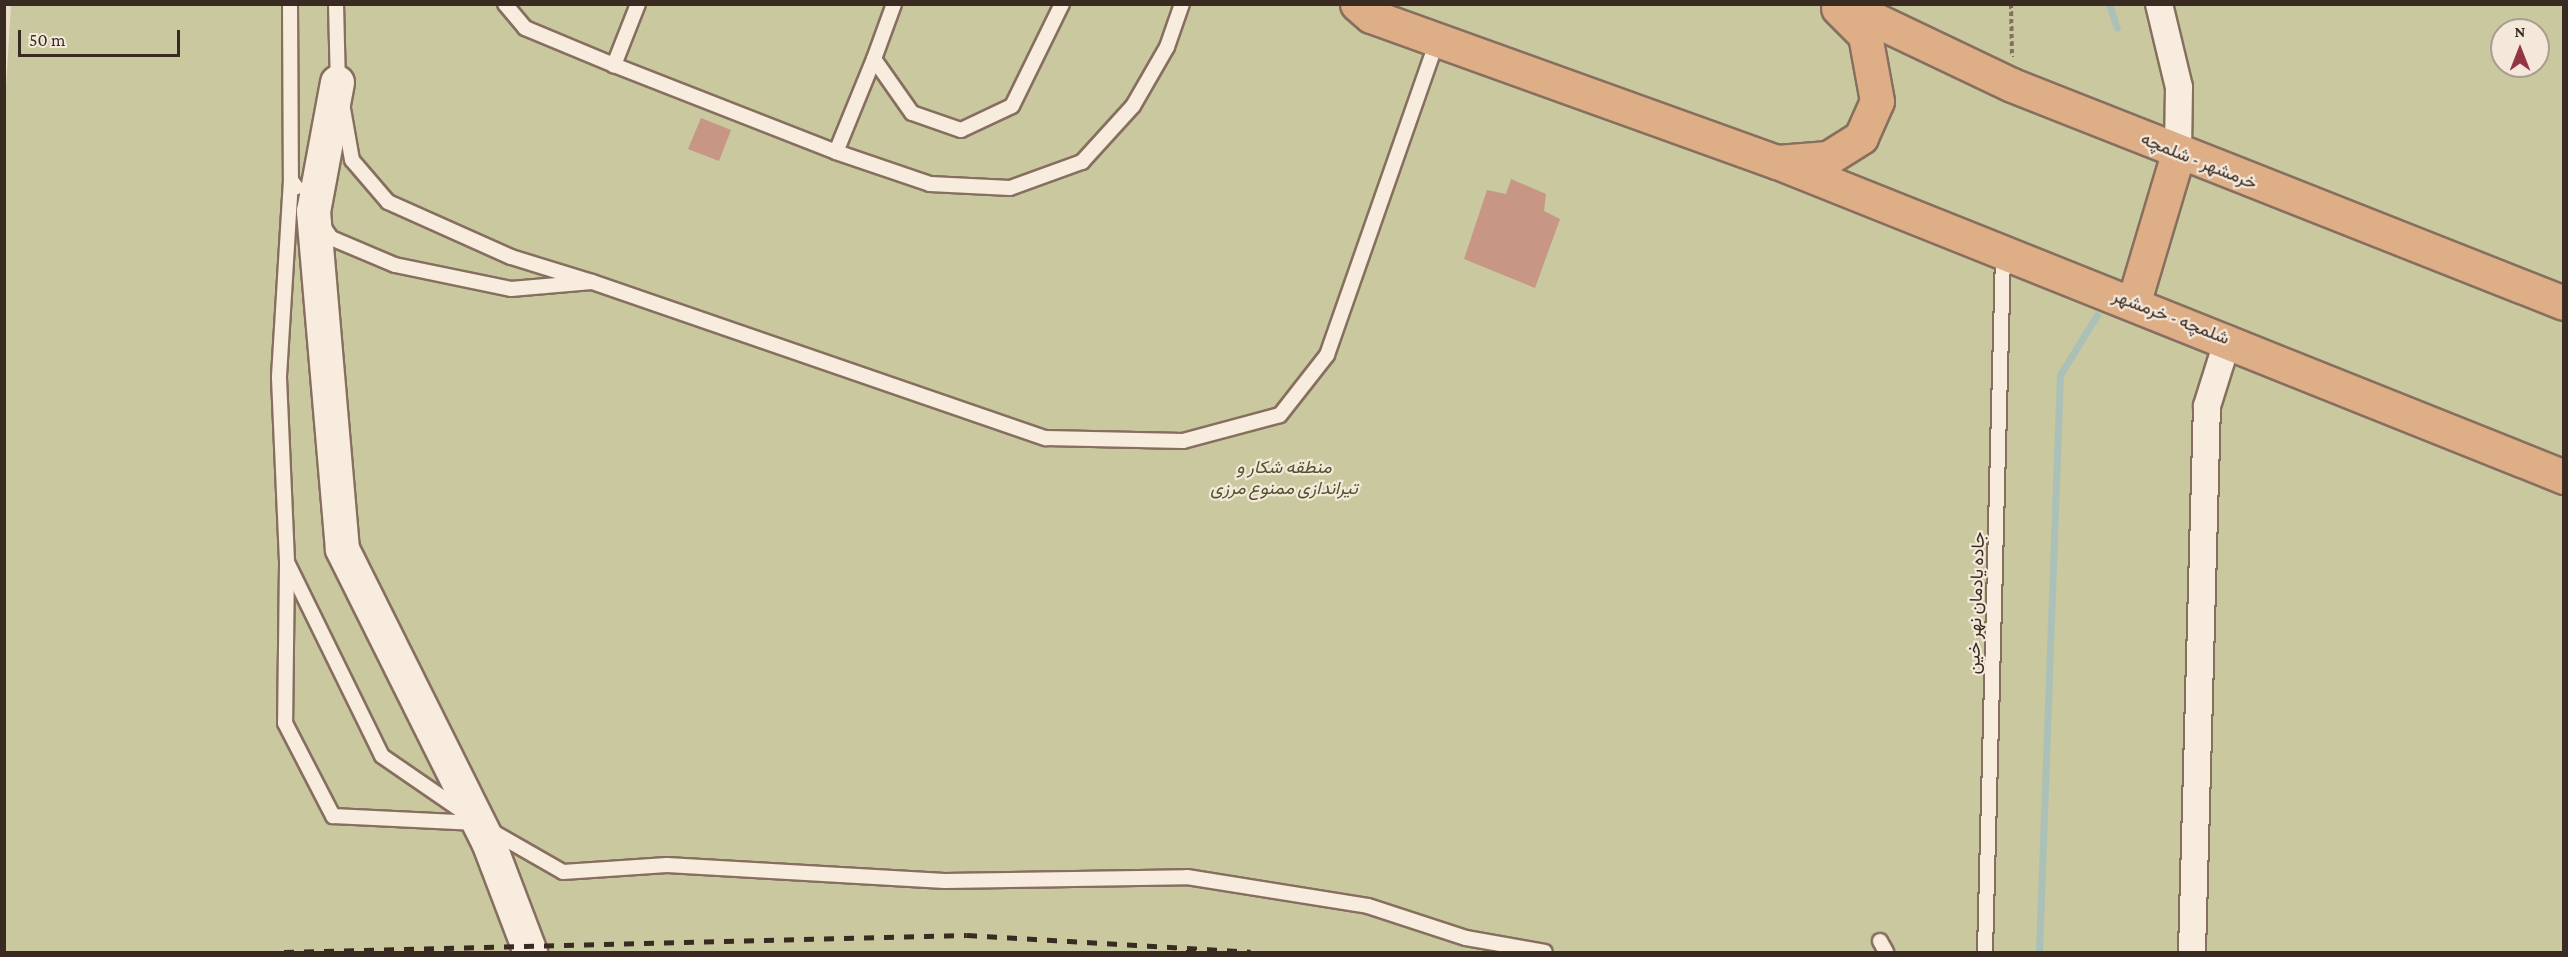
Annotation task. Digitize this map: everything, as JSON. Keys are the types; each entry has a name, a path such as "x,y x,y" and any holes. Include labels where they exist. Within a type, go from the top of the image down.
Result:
{"highway":[{"name":"شلمچه - خرمشهر","path":"1357,4 1371,16 1777,162 2003,255 2134,301 2564,477"},
{"path":"1777,162 1828,158 1861,137 1877,101 1865,35 1835,4"},
{"name":"خرمشهر - شلمچه","path":"1842,4 2012,85 2178,153 2564,303"},
{"path":"2134,301 2178,153"}],"main road":[{"path":"337,82 313,211 342,549 479,823 530,952"}],"street":[{"path":"2159,4 2179,87 2178,153"},
{"path":"2192,952 2207,406 2228,339"}],"lane":[{"path":"290,4 291,180 279,378 287,562 285,723 333,816 479,823"},
{"path":"336,4 337,82 352,160 388,202 511,257 592,282 1046,438 1183,441 1281,415 1327,355 1437,41"},
{"path":"505,4 525,28 836,152 930,184 1010,188 1082,162 1134,106 1167,47 1182,4"},
{"path":"614,65 638,4"},
{"path":"836,152 894,4"},
{"path":"874,59 912,113 961,130 1012,106 1062,4"},
{"path":"291,180 332,238 395,265 511,289 592,282"},
{"name":"جاده یادمان نهر خین","path":"1985,952 2003,255"},
{"path":"287,562 382,756 479,823 563,872 667,865 945,881 1187,877 1368,906 1466,938 1545,952"}],"path":[{"path":"2011,4 2012,85"}],"green space":[{"name":"منطقه شکار و تیراندازی ممنوع مرزی","path":"11,5 2563,5 2563,952 5,952 4,121"}],"building":[{"path":"701,118 731,130 719,161 688,149"},
{"path":"1511,179 1546,194 1544,211 1560,219 1535,288 1464,259 1487,190 1506,194"}],"waterway":[{"path":"2109,4 2117,28"},
{"path":"2039,952 2060,375 2097,315"}],"railway":[{"path":"284,952 967,935 1250,952"}]}
